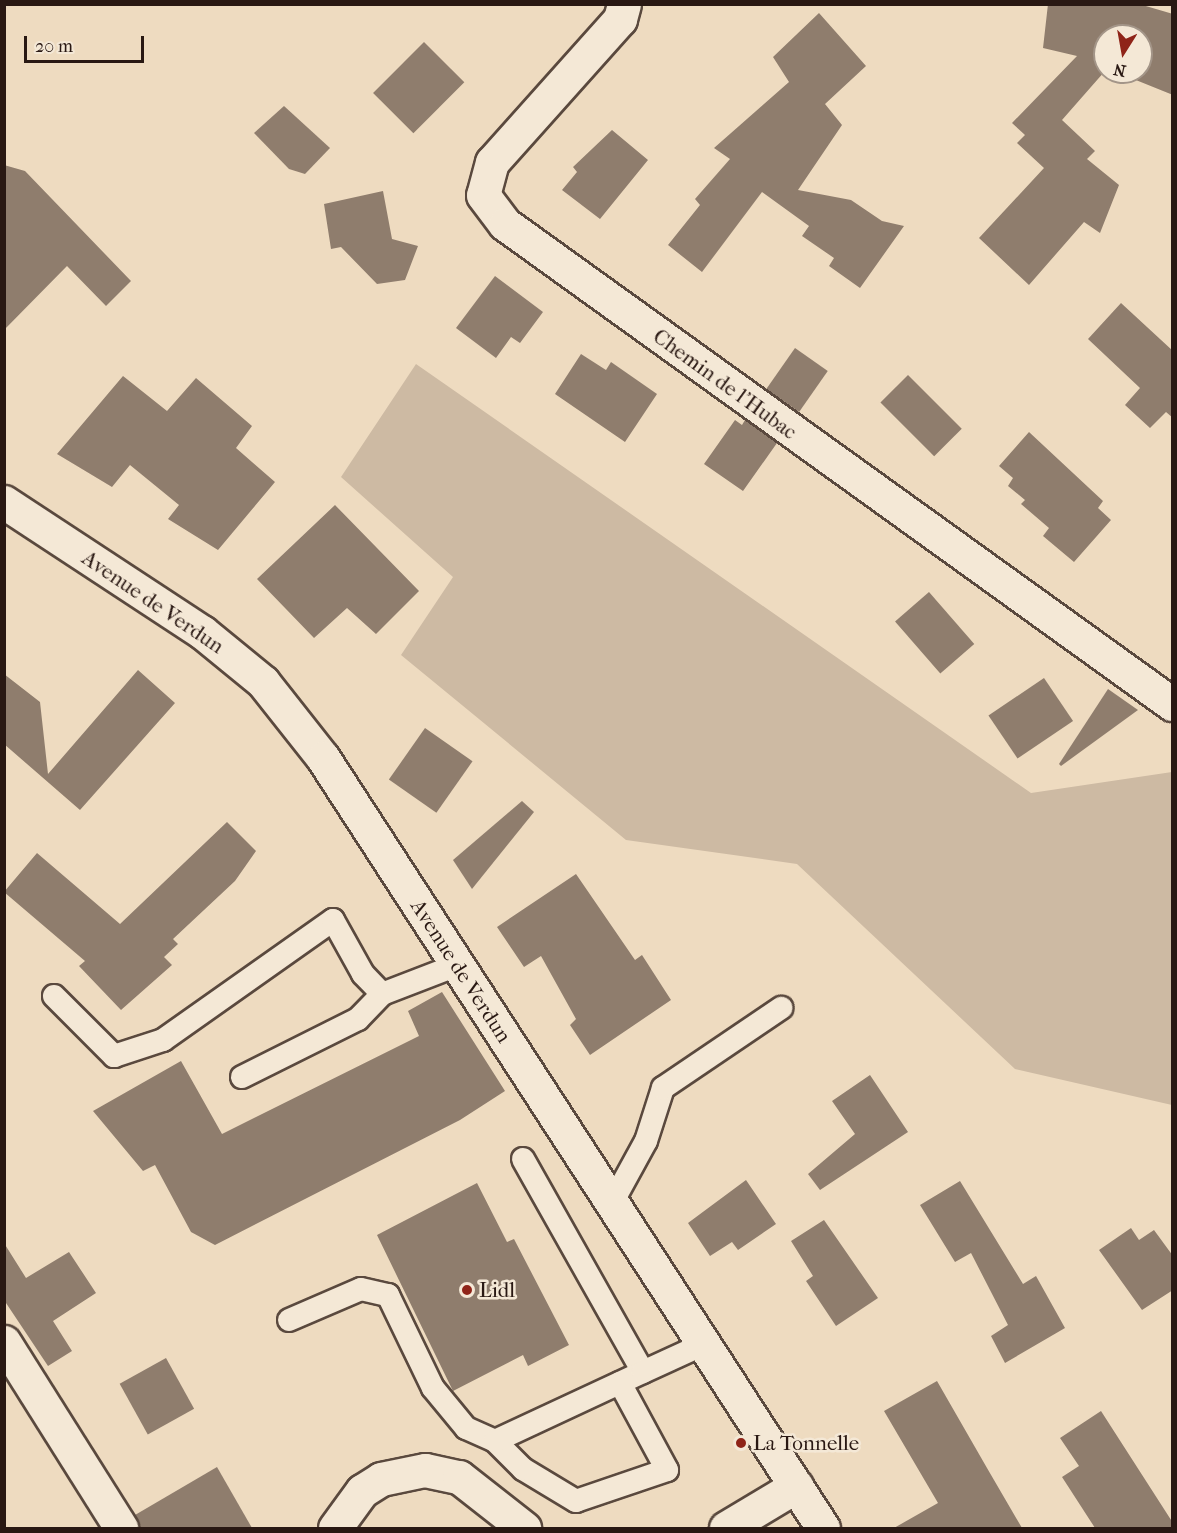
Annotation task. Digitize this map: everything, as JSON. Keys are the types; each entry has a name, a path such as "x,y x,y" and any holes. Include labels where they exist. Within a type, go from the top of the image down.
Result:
{"street":[{"name":"Chemin de l'Hubac","path":"624,4 620,19 492,162 483,195 505,224 1173,704"},
{"name":"Avenue de Verdun","path":"4,502 202,632 263,682 323,758 823,1528"},
{"path":"4,1342 121,1528"},
{"path":"335,1528 362,1491 381,1479 425,1470 459,1477 524,1528"},
{"path":"726,1528 796,1486"}],"lane":[{"path":"54,996 114,1056 163,1040 333,920 363,974 382,994"},
{"path":"242,1077 358,1019 382,994 457,965"},
{"path":"612,1203 646,1141 663,1088 782,1008"},
{"path":"523,1159 643,1372"},
{"path":"289,1320 361,1289 388,1294 433,1388 466,1428 495,1441 523,1469 576,1501 667,1470 620,1383"},
{"path":"495,1441 704,1344"}],"shaded area":[{"path":"416,364 1031,793 1172,772 1172,1105 1015,1069 797,864 626,840 401,655 453,577 341,477"}],"building":[{"path":"1048,4 1139,4 1173,14 1173,95 1146,84 1153,84 1153,24 1093,24 1094,84 1062,120 1095,151 1087,159 1119,185 1100,233 1084,222 1029,285 979,238 1044,168 1017,143 1025,135 1012,123 1077,56 1043,48"},
{"path":"819,13 866,66 825,104 842,125 798,190 851,200 882,221 904,226 860,288 829,266 834,258 802,236 809,226 762,192 702,272 668,245 700,205 695,199 730,159 714,148 789,82 773,57"},
{"path":"424,42 464,82 413,133 373,93"},
{"path":"284,106 330,148 305,174 289,169 254,133"},
{"path":"612,130 648,160 600,219 562,190 577,172 573,167"},
{"path":"4,165 25,171 131,281 106,306 67,266 4,330"},
{"path":"383,191 392,239 418,246 405,280 377,284 341,247 331,249 324,204"},
{"path":"495,276 543,312 520,343 511,337 496,358 456,328"},
{"path":"1121,303 1173,351 1173,418 1166,412 1150,428 1125,405 1140,388 1088,339"},
{"path":"795,348 828,371 799,412 766,389"},
{"path":"581,354 606,370 611,362 657,394 625,442 555,394"},
{"path":"908,375 962,429 934,456 880,403"},
{"path":"123,376 167,411 196,378 252,426 236,448 275,482 218,550 168,519 179,505 130,465 112,487 57,454"},
{"path":"735,420 742,425 745,420 777,443 743,491 704,464"},
{"path":"1029,432 1103,501 1098,508 1111,520 1074,562 1043,536 1049,528 1021,504 1025,500 1008,486 1013,478 999,466"},
{"path":"335,505 419,591 376,634 347,608 314,638 257,579"},
{"path":"929,592 974,644 940,674 895,622"},
{"path":"138,670 175,703 80,810 4,744 4,674 40,702 48,774"},
{"path":"1044,678 1073,721 1018,759 988,715"},
{"path":"1108,689 1138,710 1061,766 1059,764"},
{"path":"425,728 473,761 436,813 389,780"},
{"path":"522,801 534,812 472,889 453,860"},
{"path":"227,822 256,851 235,881 173,939 178,944 164,957 172,965 121,1010 79,966 85,961 4,892 37,853 120,924"},
{"path":"576,874 635,960 642,955 671,1000 590,1055 570,1025 576,1019 541,956 524,967 497,927"},
{"path":"442,992 505,1091 460,1120 215,1245 191,1232 155,1165 143,1171 93,1111 181,1061 222,1134 419,1036 408,1011"},
{"path":"870,1075 908,1132 820,1190 808,1174 855,1134 832,1101"},
{"path":"746,1180 776,1224 738,1250 732,1242 710,1256 688,1223"},
{"path":"960,1181 1023,1284 1036,1276 1065,1328 1005,1363 991,1336 1008,1325 971,1253 955,1262 920,1205"},
{"name":"Lidl","path":"477,1183 507,1242 514,1239 569,1345 528,1366 523,1355 453,1391 377,1235"},
{"path":"824,1220 878,1298 836,1326 806,1281 813,1276 791,1241"},
{"path":"1131,1228 1139,1240 1154,1230 1173,1256 1173,1290 1142,1310 1099,1250"},
{"path":"4,1243 26,1278 69,1252 96,1293 53,1321 72,1351 48,1366 4,1300"},
{"path":"166,1358 194,1409 148,1434 120,1384"},
{"path":"937,1381 1022,1528 894,1528 938,1503 884,1411"},
{"path":"1101,1411 1173,1523 1173,1528 1095,1528 1062,1477 1079,1466 1060,1438"},
{"path":"217,1467 252,1528 140,1528 135,1515"}],"place":[{"name":"Lidl","path":"467,1290"},
{"name":"La Tonnelle","path":"741,1443"}]}
